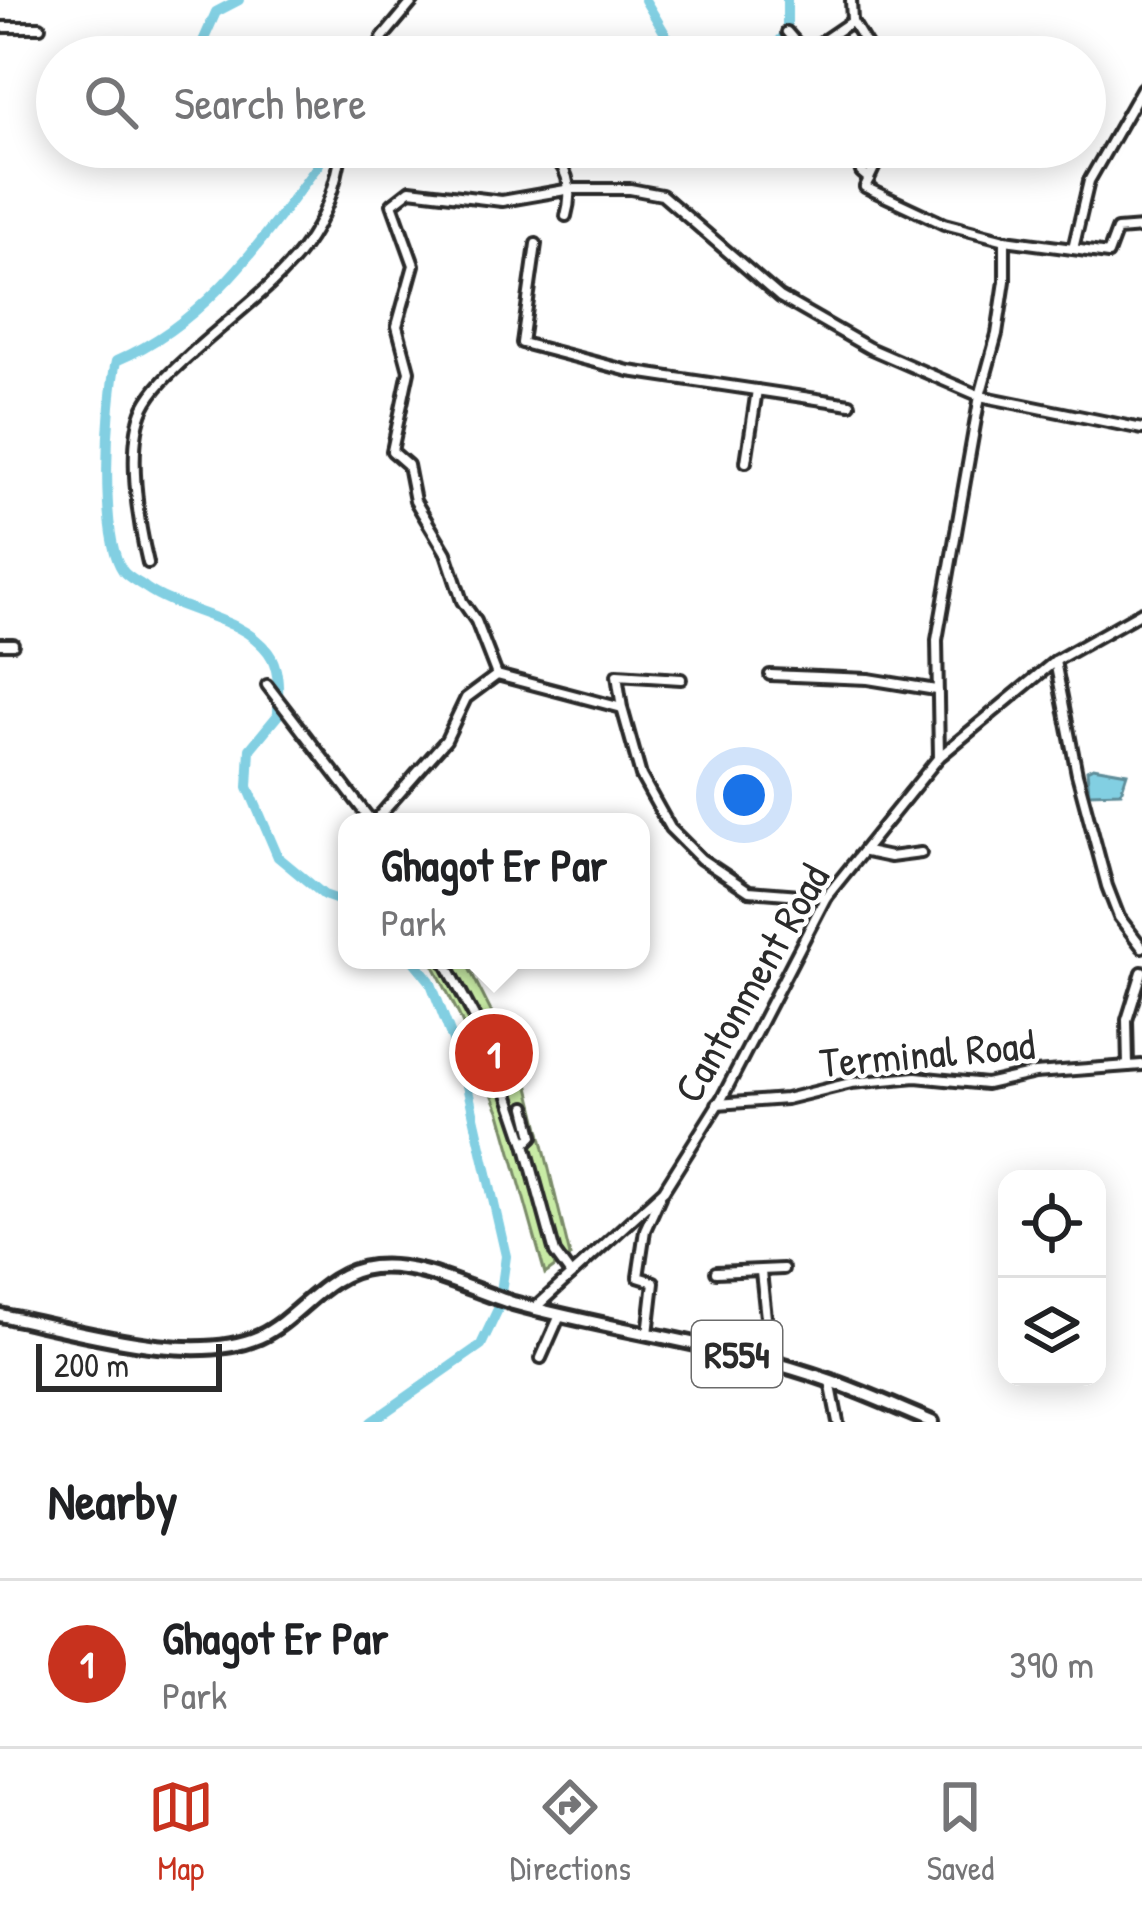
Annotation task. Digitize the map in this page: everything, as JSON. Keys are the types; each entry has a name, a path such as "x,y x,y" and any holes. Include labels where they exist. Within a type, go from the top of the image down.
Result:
{"main road":[{"path":"0,1315 162,1346 216,1348 262,1336 322,1288 372,1267 398,1267 535,1308"},
{"name":"R554","path":"535,1308 830,1380 932,1422"}],"street":[{"path":"384,36 414,0"},
{"path":"851,0 852,21 861,36"},
{"path":"830,36 852,21"},
{"path":"0,27 40,27"},
{"path":"787,32 791,36"},
{"path":"1106,152 1142,88"},
{"path":"148,562 135,452 145,406 182,362 271,288 303,249 337,182 339,168"},
{"path":"560,168 571,189 566,216"},
{"path":"860,168 868,179"},
{"path":"874,168 865,187 944,224 1005,240 1108,254 1117,230 1142,228"},
{"path":"1073,249 1097,168"},
{"path":"497,675 476,620 462,601 446,553 415,501 408,465 392,451 409,371 397,326 414,265 392,204 410,190 502,201 571,189 630,189 662,195 779,297 868,348 980,396 1142,429"},
{"path":"939,758 937,640 980,396 997,334 1005,240"},
{"path":"536,244 522,343 629,371 850,404"},
{"path":"746,462 757,390"},
{"name":"Cantonment Road","path":"535,1308 664,1190 717,1104 826,897 939,758 1055,662 1142,612"},
{"path":"0,644 13,644"},
{"path":"1055,662 1077,774 1107,886 1119,917 1142,947"},
{"path":"497,675 622,708"},
{"path":"381,813 446,740 466,698 497,675"},
{"path":"681,679 617,675 641,776 670,828 701,859 749,891 826,897"},
{"path":"770,675 868,679 936,690"},
{"path":"267,685 366,813"},
{"path":"866,851 890,857 921,853"},
{"path":"448,969 496,1058 555,1253 571,1275"},
{"path":"1128,1066 1127,1020 1142,972"},
{"name":"Terminal Road","path":"717,1104 786,1099 916,1077 986,1084 1035,1073 1142,1065"},
{"path":"525,1144 533,1136 526,1107"},
{"path":"647,1334 654,1282 638,1277 645,1230 664,1190"},
{"path":"716,1271 782,1269"},
{"path":"760,1271 771,1364"},
{"path":"541,1358 560,1313"},
{"path":"830,1380 838,1422"}],"green space":[{"path":"436,969 470,969 529,1087 570,1256 545,1274 500,1113"}],"water":[{"path":"1087,770 1127,773 1121,792 1089,793"}],"waterway":[{"path":"205,36 216,12 239,0"},
{"path":"645,0 666,36"},
{"path":"784,36 787,0"},
{"path":"316,168 276,222 205,302 178,325 116,361 108,437 108,501 115,554 125,574 160,596 243,630 268,652 278,683 278,715 250,749 248,787 278,857 324,895 338,900"},
{"path":"371,1422 481,1345 499,1307 506,1256 462,1064 430,981 420,969"}],"place":[{"name":"Ghagot Er Par","path":"494,1053"}]}
